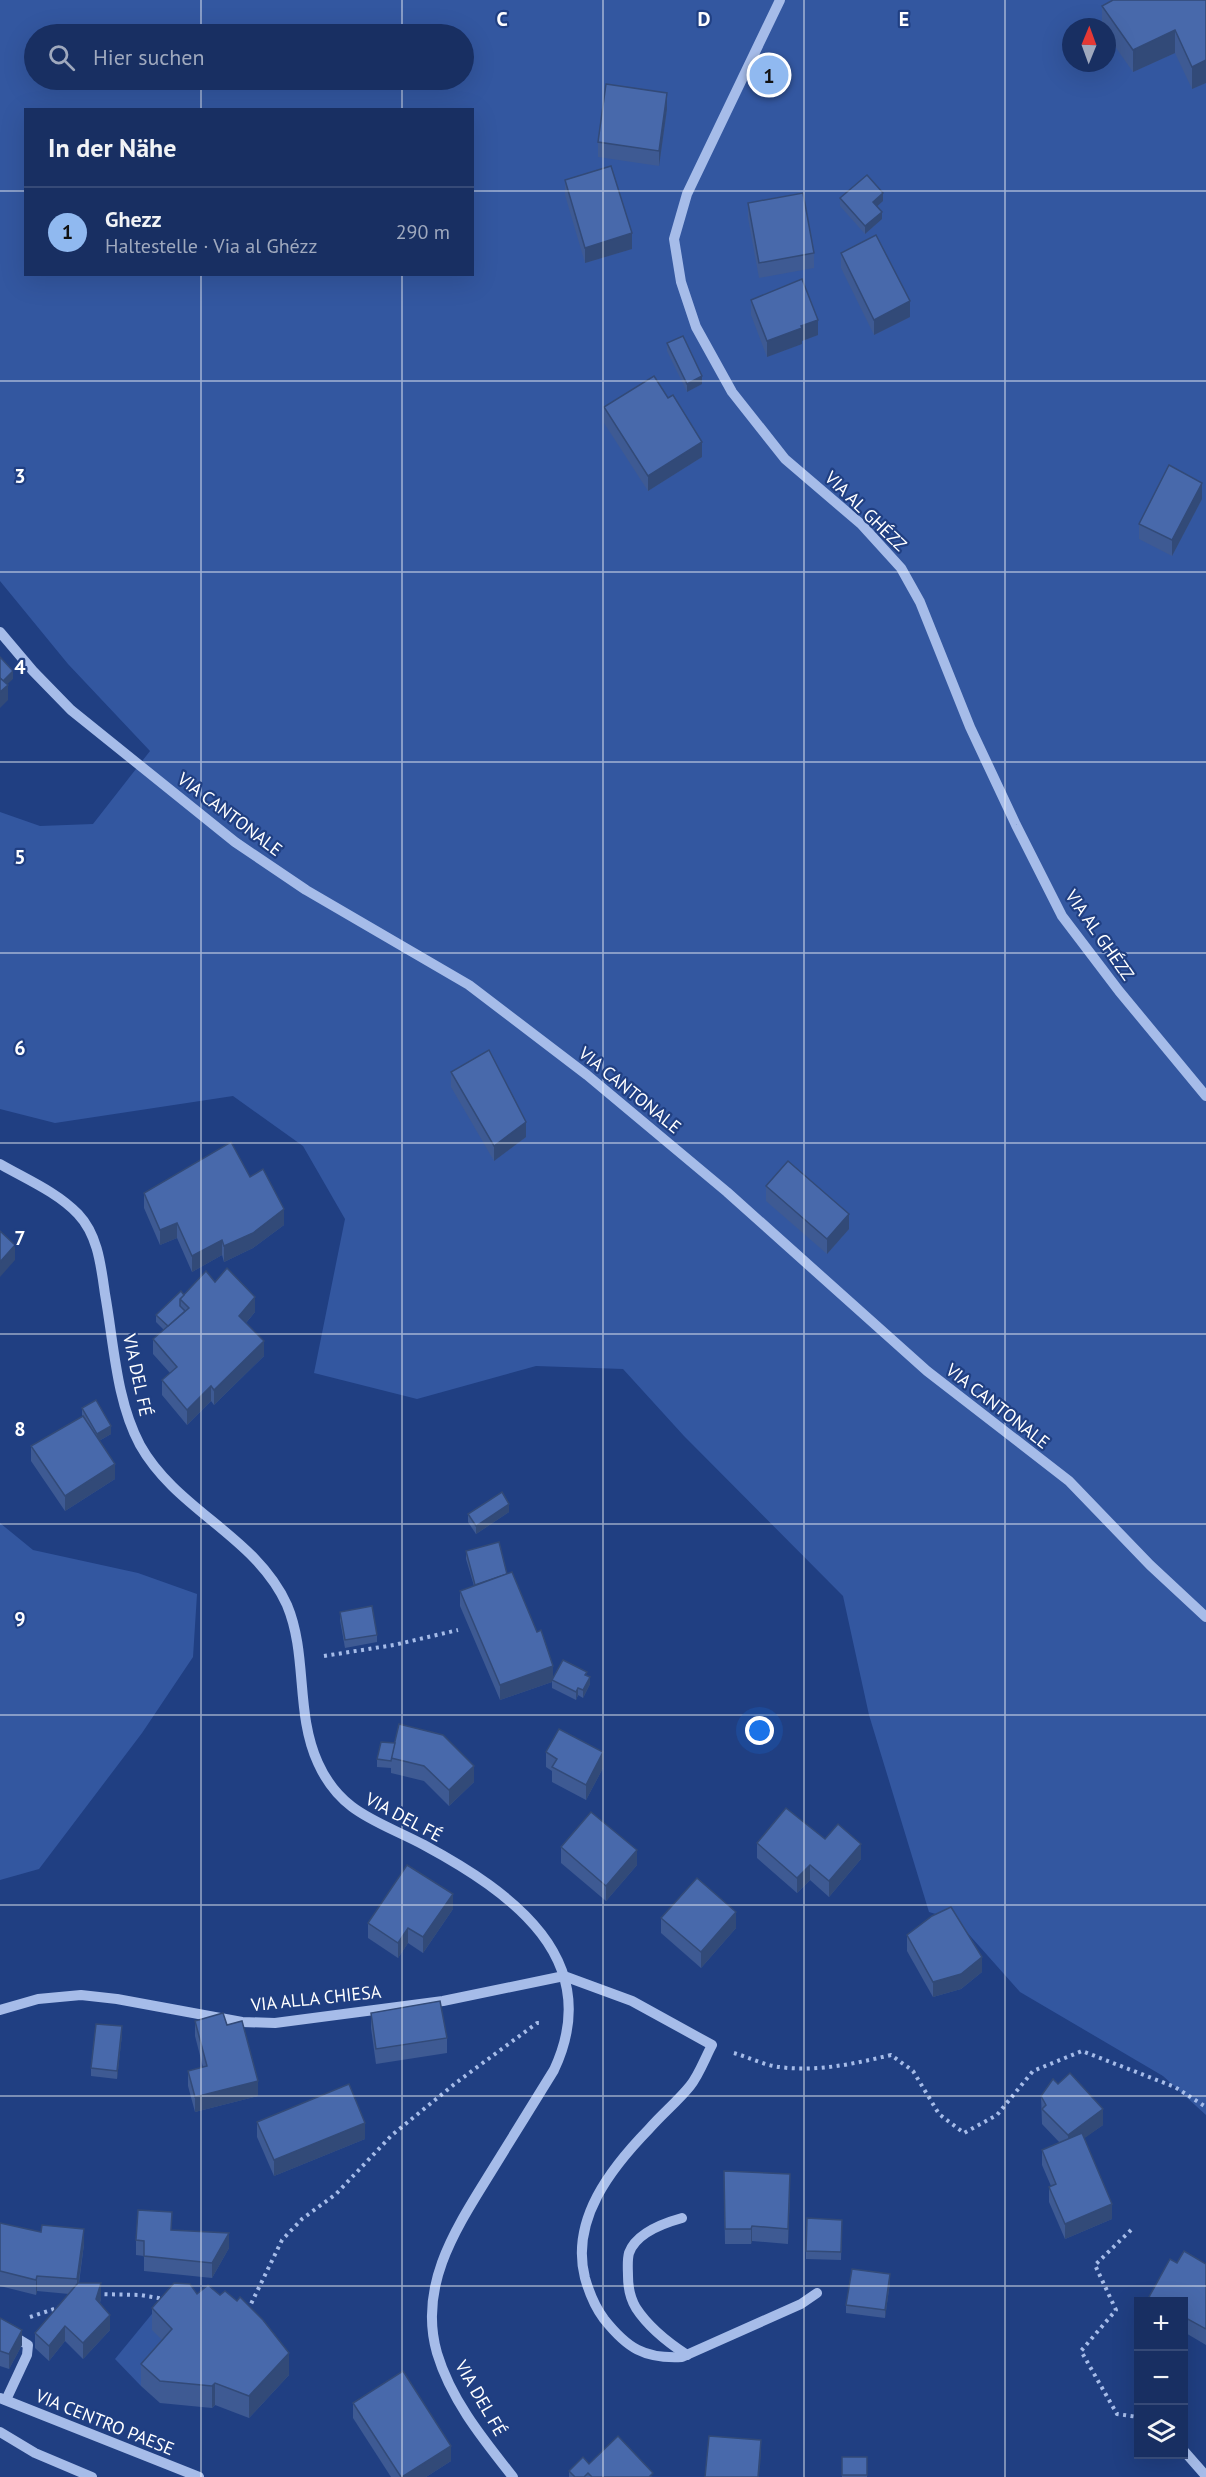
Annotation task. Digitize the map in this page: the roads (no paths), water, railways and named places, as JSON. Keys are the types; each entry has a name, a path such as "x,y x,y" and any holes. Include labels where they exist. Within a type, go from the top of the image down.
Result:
{"street":[{"name":"VIA AL GHÉZZ","path":"780,0 687,194 674,239 681,282 696,327 732,392 785,459 861,524 901,568 920,602 970,727 1062,916 1119,991 1206,1096"},
{"name":"VIA CANTONALE","path":"0,632 33,671 71,710 235,842 306,890 469,985 587,1076 727,1192 927,1371 1069,1481 1180,1594 1206,1617"},
{"name":"VIA DEL FÉ","path":"0,1164 68,1204 87,1226 99,1258 121,1390 131,1426 141,1445 169,1484 264,1567 288,1608 300,1660 305,1719 310,1741 318,1763 341,1799 356,1812 422,1844 458,1865 513,1904 540,1931 553,1949 564,1976 570,2001 569,2021 562,2052 554,2070 461,2220 437,2274 432,2302 432,2328 437,2353 448,2381 474,2427 513,2477"},
{"name":"VIA ALLA CHIESA","path":"0,2010 38,1999 81,1995 117,1999 242,2022 275,2023 443,2001 564,1976"},
{"path":"564,1976 632,2001 712,2045 691,2085 646,2131 604,2184 591,2206 583,2234 582,2265 589,2292 602,2317 626,2344 638,2351 661,2357 687,2355 801,2304 817,2293"},
{"path":"682,2218 664,2223 636,2243 629,2253 628,2288 634,2305 647,2322 687,2355"},
{"path":"0,2328 28,2345 27,2355 3,2399"},
{"name":"VIA CENTRO PAESE","path":"3,2399 199,2477"},
{"path":"0,2432 35,2453 92,2477"},
{"path":"1188,2456 1206,2476"}],"place":[{"name":"Ghezz","path":"769,75"}]}
